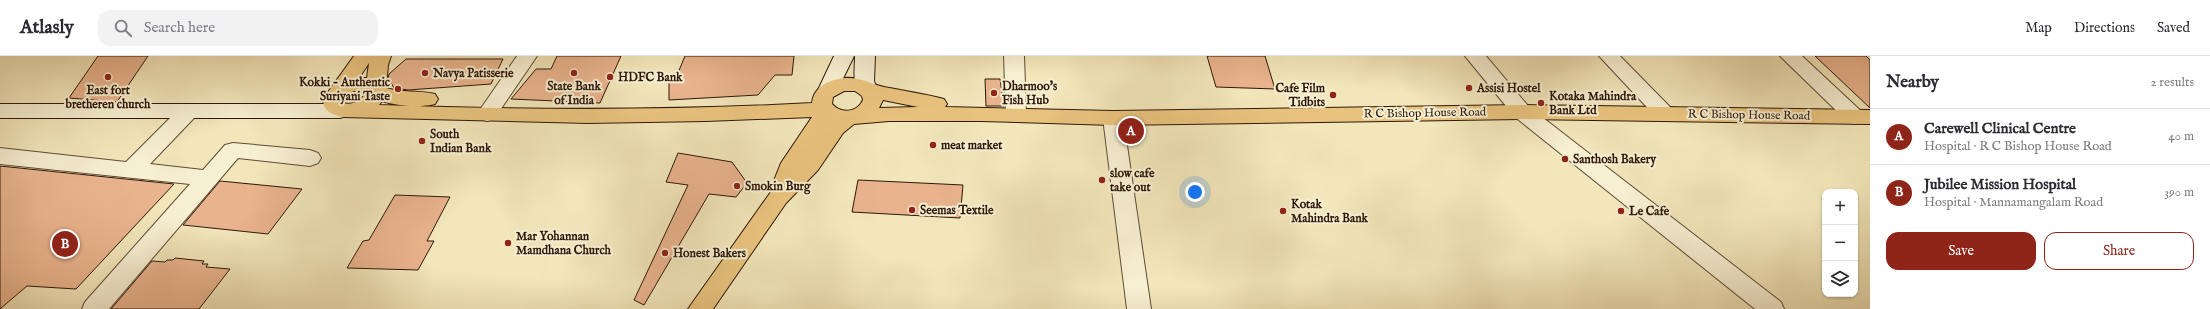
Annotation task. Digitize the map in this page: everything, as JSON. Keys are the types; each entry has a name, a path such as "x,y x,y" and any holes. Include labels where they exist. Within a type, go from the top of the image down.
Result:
{"main road":[{"path":"341,103 364,56"},
{"path":"341,103 366,106 376,97 377,70 380,56"},
{"path":"778,197 792,163 825,101 844,84 852,84 868,90 981,114"},
{"path":"377,90 392,97 442,100 487,114"},
{"path":"700,309 778,197 810,164 836,128 851,118 868,110 872,106 872,95 868,90"},
{"path":"341,103 434,114 730,115 825,101"},
{"path":"825,101 838,118 889,114 981,114"},
{"name":"R C Bishop House Road","path":"981,114 1113,118 1522,112 1862,117"}],"street":[{"path":"487,114 527,56"},
{"path":"825,101 844,56"},
{"path":"865,56 864,81 868,90"},
{"path":"1014,56 1016,115"},
{"path":"1475,56 1522,112 1772,309"},
{"path":"1609,56 1665,114"},
{"path":"1790,56 1862,117"},
{"path":"0,111 247,111 341,103"},
{"path":"132,169 189,111"},
{"path":"1113,118 1139,309"},
{"path":"94,309 233,150 310,158"},
{"path":"0,156 208,178"}],"building":[{"name":"East fort bretheren church","path":"98,56 148,56 117,102 69,98"},
{"path":"557,56 621,56 600,103 511,99 536,69 551,69"},
{"path":"685,56 794,56 792,75 775,75 758,95 669,100 669,80 675,80"},
{"path":"1207,56 1265,56 1275,89 1216,87"},
{"path":"1815,56 1866,56 1870,60 1870,108"},
{"path":"406,59 503,59 491,84 408,90 394,88 388,78 389,74"},
{"name":"Dharmoo's Fish Hub","path":"985,79 1000,79 1004,106 986,106"},
{"path":"678,153 732,162 747,183 736,197 709,194 644,305 634,300 688,185 666,182"},
{"path":"0,166 174,184 76,289 27,286 0,309"},
{"path":"858,180 963,185 960,218 852,212"},
{"path":"220,181 302,189 268,234 183,225"},
{"path":"395,195 450,197 427,241 434,241 418,270 347,268 363,241 369,240"},
{"path":"175,258 204,261 202,264 208,264 206,267 230,269 199,309 111,309 152,261 165,262"}],"place":[{"name":"Navya Patisserie","path":"425,73"},
{"name":"State Bank of India","path":"574,73"},
{"name":"East fort bretheren church","path":"108,77"},
{"name":"HDFC Bank","path":"610,77"},
{"name":"Assisi Hostel","path":"1469,88"},
{"name":"Kokki - Authentic Suriyani Taste","path":"398,89"},
{"name":"Dharmoo's Fish Hub","path":"994,93"},
{"name":"Cafe Film Tidbits","path":"1333,95"},
{"name":"Kotaka Mahindra Bank Ltd","path":"1541,103"},
{"name":"Carewell Clinical Centre","path":"1131,131"},
{"name":"South Indian Bank","path":"422,141"},
{"name":"meat market","path":"933,145"},
{"name":"Santhosh Bakery","path":"1565,159"},
{"name":"slow cafe take out","path":"1102,180"},
{"name":"Smokin Burg","path":"737,186"},
{"name":"Seemas Textile","path":"912,210"},
{"name":"Kotak Mahindra Bank","path":"1283,211"},
{"name":"Le Cafe","path":"1621,211"},
{"name":"Mar Yohannan Mamdhana Church","path":"508,243"},
{"name":"Jubilee Mission Hospital","path":"65,244"},
{"name":"Honest Bakers","path":"665,253"}]}
